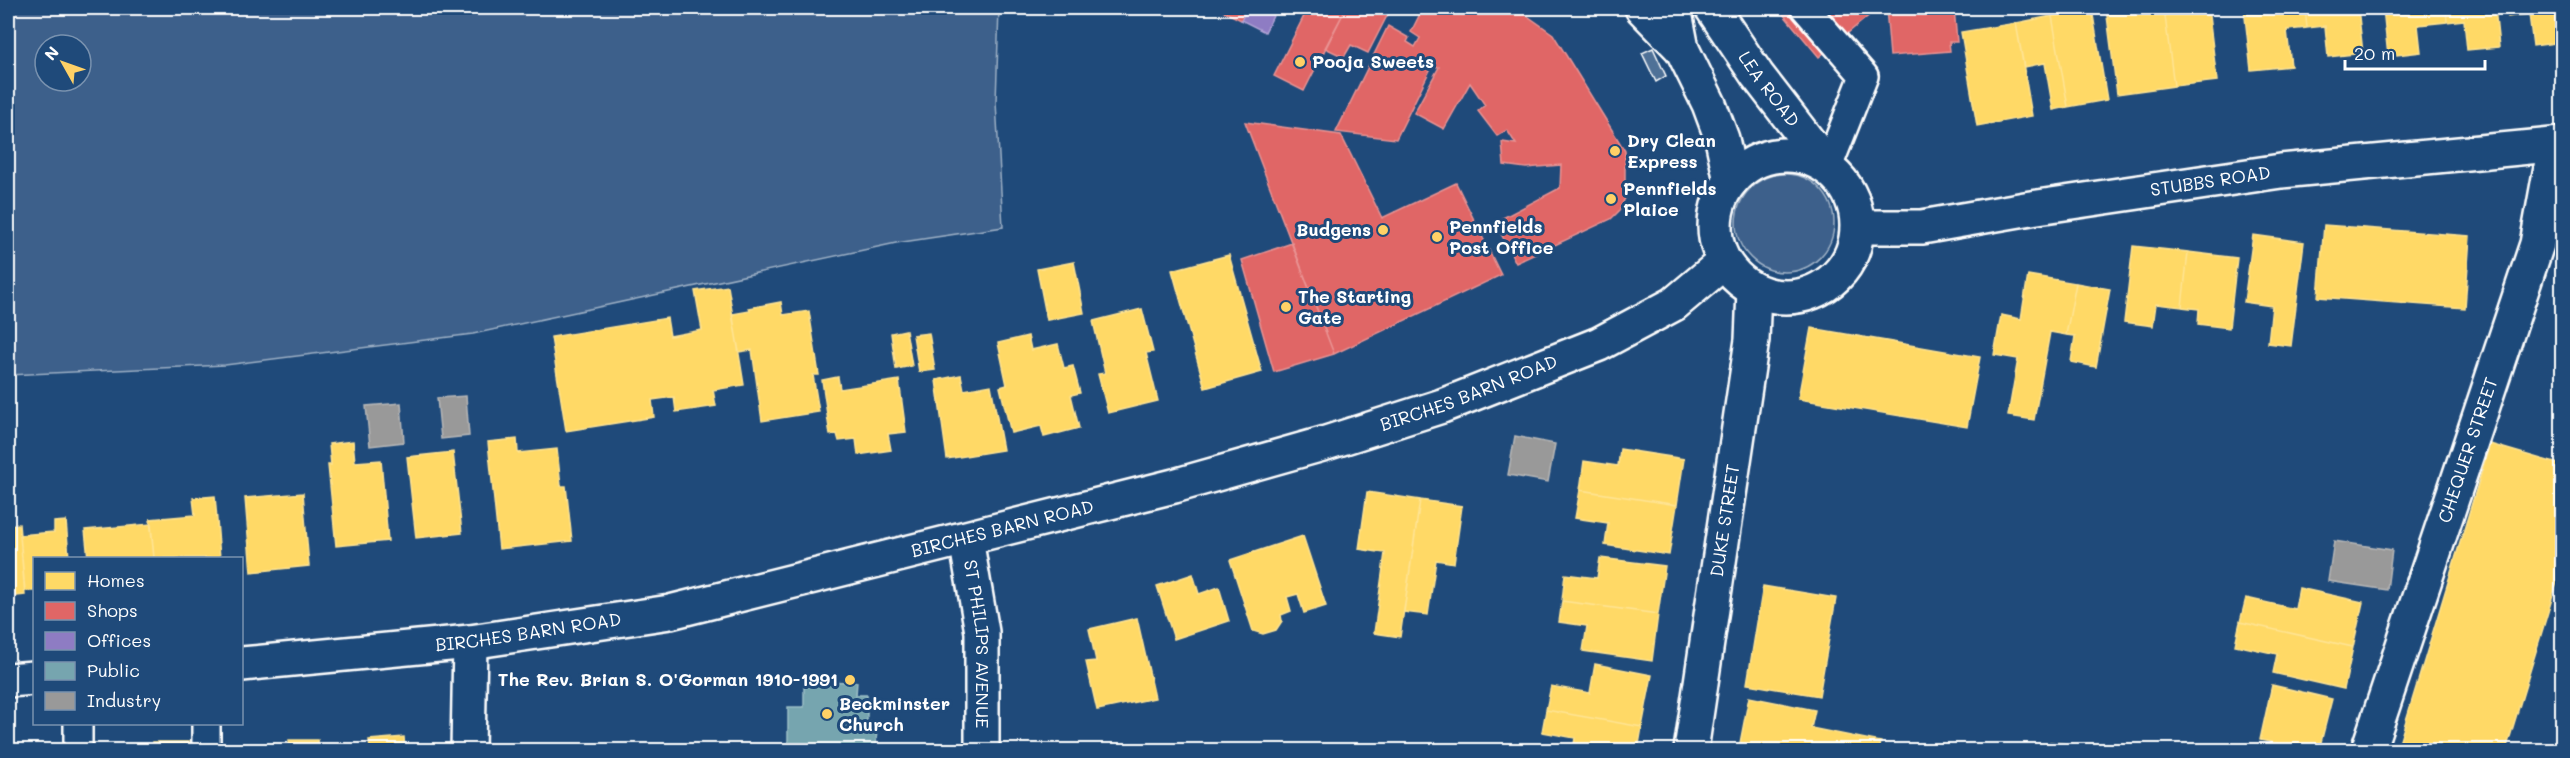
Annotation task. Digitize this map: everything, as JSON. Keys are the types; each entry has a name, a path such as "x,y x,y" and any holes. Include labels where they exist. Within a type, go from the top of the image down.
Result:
{"main road":[{"path":"1642,8 1682,49"},
{"path":"1674,8 1682,49 1709,104 1722,140 1731,181"},
{"name":"LEA ROAD","path":"1712,8 1757,75 1828,167"},
{"name":"STUBBS ROAD","path":"1858,227 1922,227 2031,208 2282,171 2559,145"},
{"name":"CHEQUER STREET","path":"2368,750 2537,244 2559,145"},
{"path":"1788,154 1809,158 1828,167 1845,184 1855,204 1858,227 1853,252 1841,273 1821,289 1798,297 1772,298 1754,290 1724,262 1716,242 1715,220 1719,199 1731,181 1746,166 1766,156 1788,154"},
{"name":"BIRCHES BARN ROAD","path":"243,664 470,642 670,612 966,540 1185,483 1442,406 1599,344 1674,304 1724,262"},
{"name":"DUKE STREET","path":"1691,750 1752,340 1754,290"},
{"name":"ST PHILIPS AVENUE","path":"966,540 982,632 982,750"},
{"path":"468,750 470,642"},
{"path":"8,680 33,678"}],"lane":[{"path":"1805,8 1864,76 1828,167"},
{"path":"78,725 78,750"},
{"path":"206,725 206,750"}],"shaded area":[{"path":"8,8 999,8 996,102 1003,227 896,243 473,334 225,365 8,375"},
{"path":"1785,174 1804,177 1820,188 1831,204 1834,223 1831,242 1820,258 1804,269 1785,272 1766,269 1750,258 1739,242 1736,223 1739,204 1750,188 1766,177"}],"building: Homes":[{"path":"2106,8 2164,8 2174,86 2117,94"},
{"path":"2164,8 2208,8 2217,81 2174,86"},
{"path":"2244,8 2305,8 2307,28 2287,30 2291,66 2251,70"},
{"path":"2305,8 2358,8 2363,53 2328,57 2325,26 2307,28"},
{"path":"2383,8 2446,8 2447,22 2418,25 2421,52 2388,56"},
{"path":"2446,8 2495,8 2499,47 2467,50 2464,20 2447,22"},
{"path":"2507,8 2562,8 2562,42 2533,46 2529,14 2508,17"},
{"path":"2092,9 2107,100 2068,107 2052,16"},
{"path":"2052,16 2068,107 2053,110 2045,63 2024,67 2016,23"},
{"path":"2016,23 2032,116 1977,126 1961,32"},
{"path":"2324,225 2470,236 2465,308 2318,297"},
{"path":"2253,235 2304,242 2291,346 2268,343 2272,306 2244,302"},
{"path":"2133,246 2188,252 2182,307 2156,304 2153,326 2124,322"},
{"path":"2188,252 2237,258 2229,328 2198,324 2199,309 2182,307"},
{"path":"1229,255 1262,372 1205,388 1172,270"},
{"path":"1074,262 1084,313 1047,320 1037,269"},
{"path":"2028,275 2076,283 2066,335 2050,332 2034,420 2008,416 2018,359 1994,355 2001,315 2021,319"},
{"path":"2076,283 2110,289 2096,367 2071,362 2075,336 2066,335"},
{"path":"728,286 744,385 713,390 716,406 676,412 674,397 652,400 654,417 566,431 551,337 667,318 670,336 702,330 695,291"},
{"path":"781,302 783,315 809,311 819,375 813,375 819,412 762,421 752,350 739,352 732,314"},
{"path":"1142,309 1153,352 1146,353 1158,401 1108,413 1098,374 1105,373 1093,321"},
{"path":"1811,328 1980,357 1967,427 1798,399"},
{"path":"906,330 912,366 896,369 891,333"},
{"path":"929,333 935,370 919,372 913,335"},
{"path":"1028,336 1031,350 1058,344 1064,368 1073,366 1080,393 1071,395 1079,428 1044,437 1041,426 1011,433 1000,387 1007,385 998,343"},
{"path":"961,375 964,390 991,385 1003,450 947,459 936,380"},
{"path":"838,377 840,389 899,380 906,432 888,434 891,450 858,455 856,439 839,441 837,434 830,435 822,380"},
{"path":"517,439 518,453 557,449 561,486 566,486 572,541 499,549 488,442"},
{"path":"353,441 355,462 381,460 388,541 336,546 328,465 331,465 329,444"},
{"path":"2490,444 2562,465 2562,566 2506,750 2397,750"},
{"path":"1620,449 1684,459 1677,505 1580,490 1584,461 1618,466"},
{"path":"453,452 462,533 416,538 407,457"},
{"path":"1580,490 1677,505 1669,555 1605,545 1608,523 1575,518"},
{"path":"1367,492 1420,500 1400,637 1374,633 1385,553 1359,549"},
{"path":"303,493 309,566 251,572 245,498"},
{"path":"215,496 220,557 154,557 150,519 195,515 193,498"},
{"path":"1420,500 1462,506 1454,563 1436,560 1428,615 1404,612"},
{"path":"66,521 69,557 33,557 33,591 25,591 20,535 54,532 54,522"},
{"path":"19,524 25,595 8,597 8,525"},
{"path":"151,524 154,557 88,557 85,530"},
{"path":"1303,536 1326,606 1304,613 1298,594 1287,597 1291,611 1281,615 1282,621 1276,630 1263,634 1253,631 1230,560"},
{"path":"1600,558 1665,566 1658,614 1562,601 1565,574 1597,578"},
{"path":"1193,574 1199,594 1219,587 1229,621 1174,639 1157,586"},
{"path":"1763,586 1836,598 1819,696 1747,684"},
{"path":"2299,588 2363,602 2353,647 2240,622 2246,598 2295,609"},
{"path":"1562,601 1658,614 1652,661 1583,651 1587,626 1559,622"},
{"path":"1137,618 1155,698 1097,710 1086,662 1096,661 1089,629"},
{"path":"2240,622 2353,647 2344,689 2273,673 2277,654 2235,645"},
{"path":"1595,664 1652,675 1642,727 1546,710 1551,686 1590,693"},
{"path":"2272,685 2332,699 2319,750 2308,750 2260,740"},
{"path":"1749,697 1815,710 1811,728 1881,742 1879,750 1780,750 1740,743"},
{"path":"1546,710 1642,727 1638,750 1573,750 1575,738 1542,732"},
{"path":"404,737 405,750 370,750 369,740"},
{"path":"289,740 318,740 319,750 289,750"},
{"path":"153,742 191,742 191,750 153,750"},
{"path":"2050,742 2102,748 2102,750 2049,750"},
{"path":"1740,743 1780,750 1738,750"},
{"path":"228,744 275,746 275,750 228,750"}],"building: Shops":[{"path":"1225,8 1248,8 1241,20 1223,11"},
{"name":"Pooja Sweets","path":"1308,8 1346,8 1304,91 1274,76"},
{"path":"1346,8 1391,8 1368,53 1351,45 1344,57 1325,48"},
{"path":"1423,8 1516,8 1553,34 1625,151 1625,198 1619,211 1611,219 1516,263 1495,222 1560,188 1561,165 1526,168 1504,165 1502,142 1516,144 1507,130 1497,136 1478,111 1485,105 1470,83 1444,129 1414,113 1439,67 1432,66 1396,139 1336,132 1388,26 1409,38 1407,42 1415,47 1420,38 1411,32"},
{"path":"1778,8 1878,8 1819,57"},
{"path":"1886,8 1954,8 1957,42 1949,42 1950,51 1890,56"},
{"name":"Budgens","path":"1245,122 1341,135 1382,218 1456,183 1501,275 1334,354"},
{"name":"The Starting Gate","path":"1292,243 1334,354 1274,372 1242,260"}],"building: Offices":[{"path":"1248,8 1277,8 1265,32 1241,20"}],"building: Public":[{"name":"Beckminster Church","path":"804,681 857,682 856,695 867,695 867,722 877,722 876,750 788,750 788,707 804,707"}],"building: Industry":[{"path":"466,396 469,436 441,439 437,398"},
{"path":"401,403 404,442 370,446 366,406"},
{"path":"1515,436 1555,444 1548,482 1508,475"},
{"path":"2334,541 2392,550 2387,590 2328,581"}],"building: Other":[{"path":"1653,48 1666,76 1656,82 1642,53"}],"place":[{"name":"Pooja Sweets","path":"1300,62"},
{"name":"Dry Clean Express","path":"1615,151"},
{"name":"Pennfields Plaice","path":"1611,199"},
{"name":"Budgens","path":"1383,230"},
{"name":"Pennfields Post Office","path":"1437,237"},
{"name":"The Starting Gate","path":"1286,307"},
{"name":"The Rev. Brian S. O'Gorman 1910-1991","path":"850,680"},
{"name":"Beckminster Church","path":"827,714"}]}
